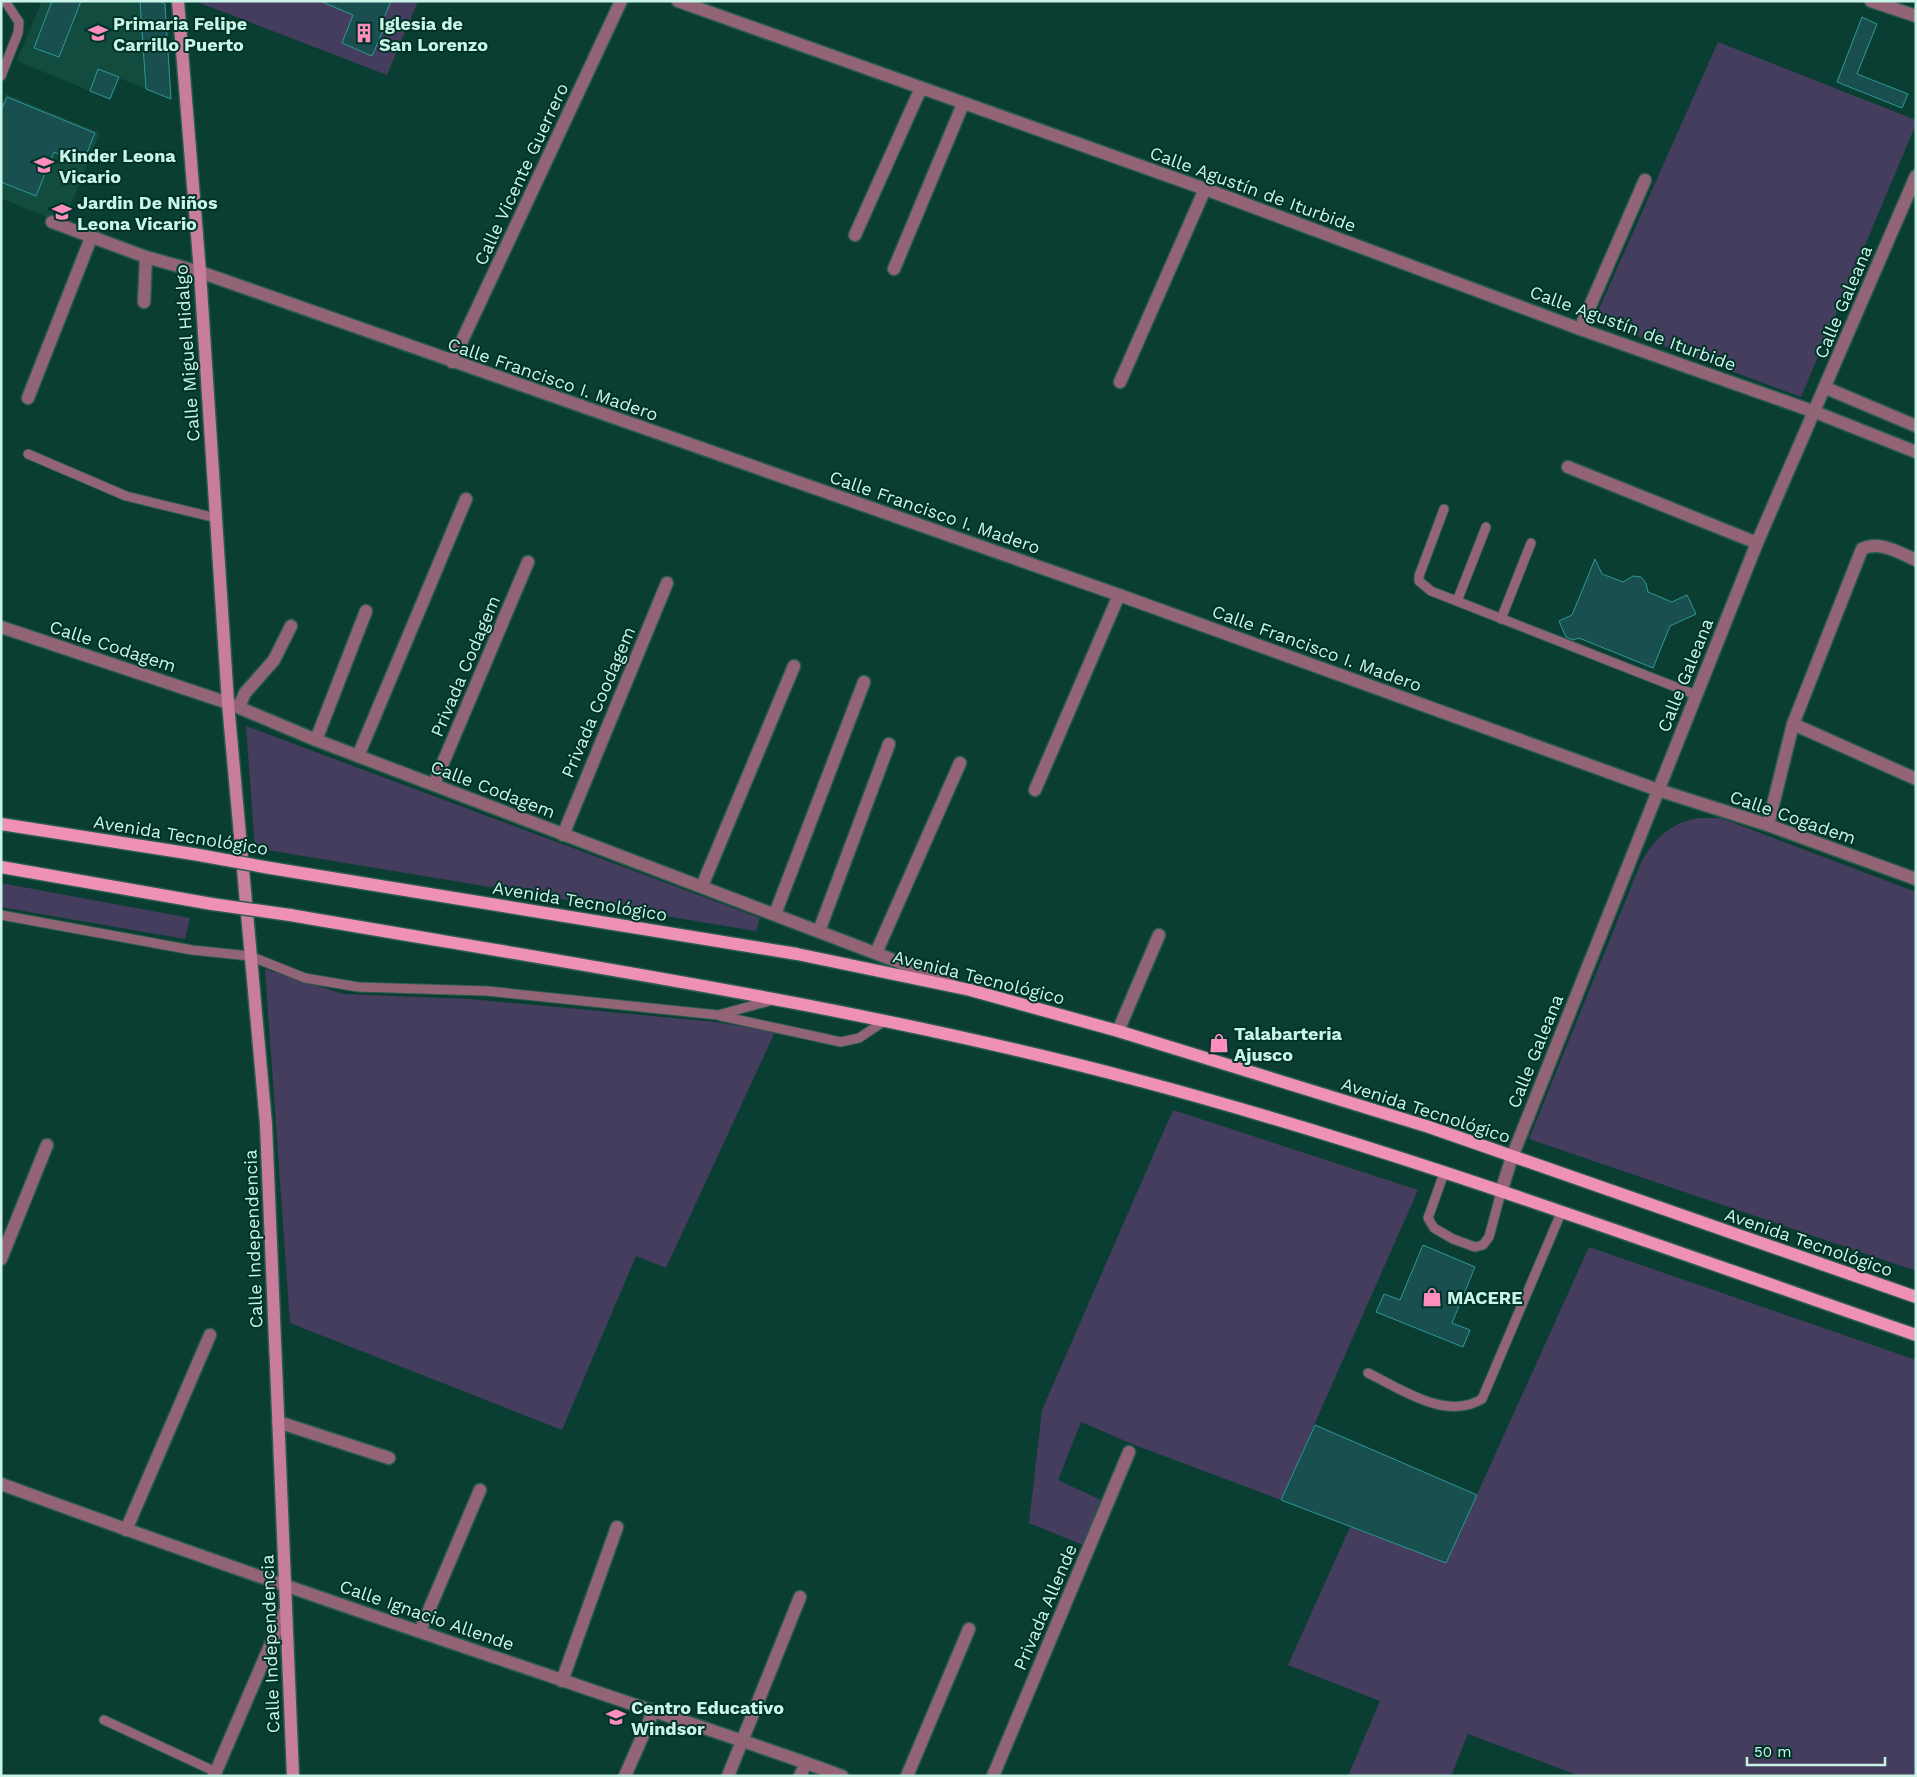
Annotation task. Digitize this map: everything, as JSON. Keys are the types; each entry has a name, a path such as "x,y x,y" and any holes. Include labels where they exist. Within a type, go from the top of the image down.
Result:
{"main road":[{"name":"Avenida Tecnológico","path":"1,824 798,954 970,990 1118,1031 1429,1127 1916,1297"},
{"path":"1,867 776,999 1007,1048 1134,1079 1254,1113 1444,1173 1916,1335"}],"street":[{"name":"Calle Miguel Hidalgo","path":"178,1 200,272 216,518 233,705"},
{"name":"Calle Vicente Guerrero","path":"452,362 622,1"},
{"name":"Calle Agustín de Iturbide","path":"678,1 1205,189 1580,329 1815,412 1916,452"},
{"path":"1871,1 1916,16"},
{"path":"856,235 921,88"},
{"path":"894,269 963,104"},
{"name":"Calle Galeana","path":"1501,1192 1512,1157 1757,543 1826,388 1916,176"},
{"path":"1580,329 1645,180"},
{"path":"1120,382 1205,189"},
{"name":"Calle Francisco I. Madero","path":"52,222 91,238 146,257 200,272 1119,595 1658,790"},
{"path":"28,398 91,238"},
{"path":"144,302 146,257"},
{"path":"1826,388 1916,426"},
{"path":"1568,467 1757,543"},
{"path":"358,756 466,499"},
{"path":"1768,825 1793,724 1862,549 1869,545 1882,546 1916,560"},
{"name":"Privada Codagem","path":"434,784 528,562"},
{"name":"Privada Coodagem","path":"563,835 667,583"},
{"path":"1035,790 1119,595"},
{"path":"316,740 366,611"},
{"path":"233,705 274,660 291,626"},
{"name":"Calle Codagem","path":"1,627 233,705 316,740 970,990"},
{"path":"702,886 794,666"},
{"path":"775,914 864,682"},
{"name":"Calle Independencia","path":"233,705 250,956 266,1124 293,1776"},
{"path":"1793,724 1916,779"},
{"path":"819,931 889,744"},
{"path":"876,953 960,763"},
{"name":"Calle Cogadem","path":"1658,790 1768,825 1916,879"},
{"path":"1118,1031 1159,935"},
{"path":"1,1259 47,1145"},
{"path":"126,1530 210,1335"},
{"path":"278,1422 389,1458"},
{"name":"Privada Allende","path":"993,1776 1130,1452"},
{"name":"Calle Ignacio Allende","path":"1,1484 126,1530 562,1680 744,1740 842,1776"},
{"path":"420,1631 480,1490"},
{"path":"562,1680 617,1527"},
{"path":"728,1776 800,1597"},
{"path":"215,1774 285,1611"},
{"path":"907,1776 970,1629"},
{"path":"625,1776 654,1710"},
{"path":"800,1776 806,1762"}],"lane":[{"path":"1,76 18,33 19,22 5,1"},
{"path":"28,454 126,496 216,518"},
{"path":"1444,509 1418,576 1419,581 1431,591 1696,695"},
{"path":"1457,601 1486,527"},
{"path":"1501,619 1531,543"},
{"path":"1,915 192,950 250,956 305,978 358,987 487,992 718,1015 841,1042 858,1038 883,1022"},
{"path":"718,1015 776,999"},
{"path":"1444,1173 1428,1218 1434,1228 1475,1247 1483,1245 1490,1237 1501,1192"},
{"path":"1368,1373 1435,1404 1454,1407 1471,1405 1482,1399 1561,1213"},
{"path":"104,1720 215,1774"}],"shaded area":[{"name":"Primaria Felipe Carrillo Puerto","path":"42,1 159,1 165,4 171,99 119,78 110,99 17,61"},
{"path":"201,1 418,1 387,75 200,3"},
{"path":"1718,42 1916,120 1916,124 1801,397 1594,320"},
{"name":"Kinder Leona Vicario","path":"6,94 100,133 63,224 1,198 1,106"},
{"path":"246,726 760,918 756,931 255,848"},
{"path":"1699,818 1721,818 1916,892 1916,1271 1529,1139 1642,860 1659,837 1680,823"},
{"path":"1,883 190,918 185,939 1,907"},
{"path":"265,969 343,994 470,999 716,1022 775,1032 666,1268 636,1256 562,1430 290,1323"},
{"path":"1173,1110 1418,1190 1281,1500 1132,1444 1081,1422 1058,1480 1101,1500 1083,1545 1029,1523 1042,1410"},
{"path":"1589,1247 1916,1360 1916,1776 1580,1776 1468,1734 1451,1776 1348,1776 1380,1701 1288,1665 1350,1527 1446,1563"}],"building":[{"path":"52,1 81,1 59,57 34,48"},
{"path":"140,1 159,1 165,4 171,99 146,89"},
{"name":"Iglesia de San Lorenzo","path":"320,1 391,1 382,23 386,24 372,56 342,43 353,15"},
{"path":"1862,17 1877,24 1857,74 1908,94 1902,108 1837,82"},
{"path":"98,69 119,77 110,99 90,91"},
{"name":"Kinder Leona Vicario","path":"7,97 95,133 84,160 79,158 77,162 54,152 36,196 1,182 1,111"},
{"path":"1595,559 1602,574 1623,582 1633,576 1641,577 1646,583 1648,592 1672,602 1687,595 1696,614 1670,626 1653,668 1579,638 1573,640 1566,637 1559,621 1572,615"},
{"name":"MACERE","path":"1423,1245 1475,1267 1452,1323 1470,1330 1463,1347 1376,1312 1384,1294 1400,1300"},
{"path":"1315,1425 1477,1495 1446,1563 1281,1500"}],"place":[{"name":"Primaria Felipe Carrillo Puerto","path":"98,33"},
{"name":"Iglesia de San Lorenzo","path":"364,33"},
{"name":"Kinder Leona Vicario","path":"44,165"},
{"name":"Jardin De Niños Leona Vicario","path":"62,212"},
{"name":"Talabarteria Ajusco","path":"1219,1043"},
{"name":"MACERE","path":"1432,1297"},
{"name":"Centro Educativo Windsor","path":"616,1717"}]}
